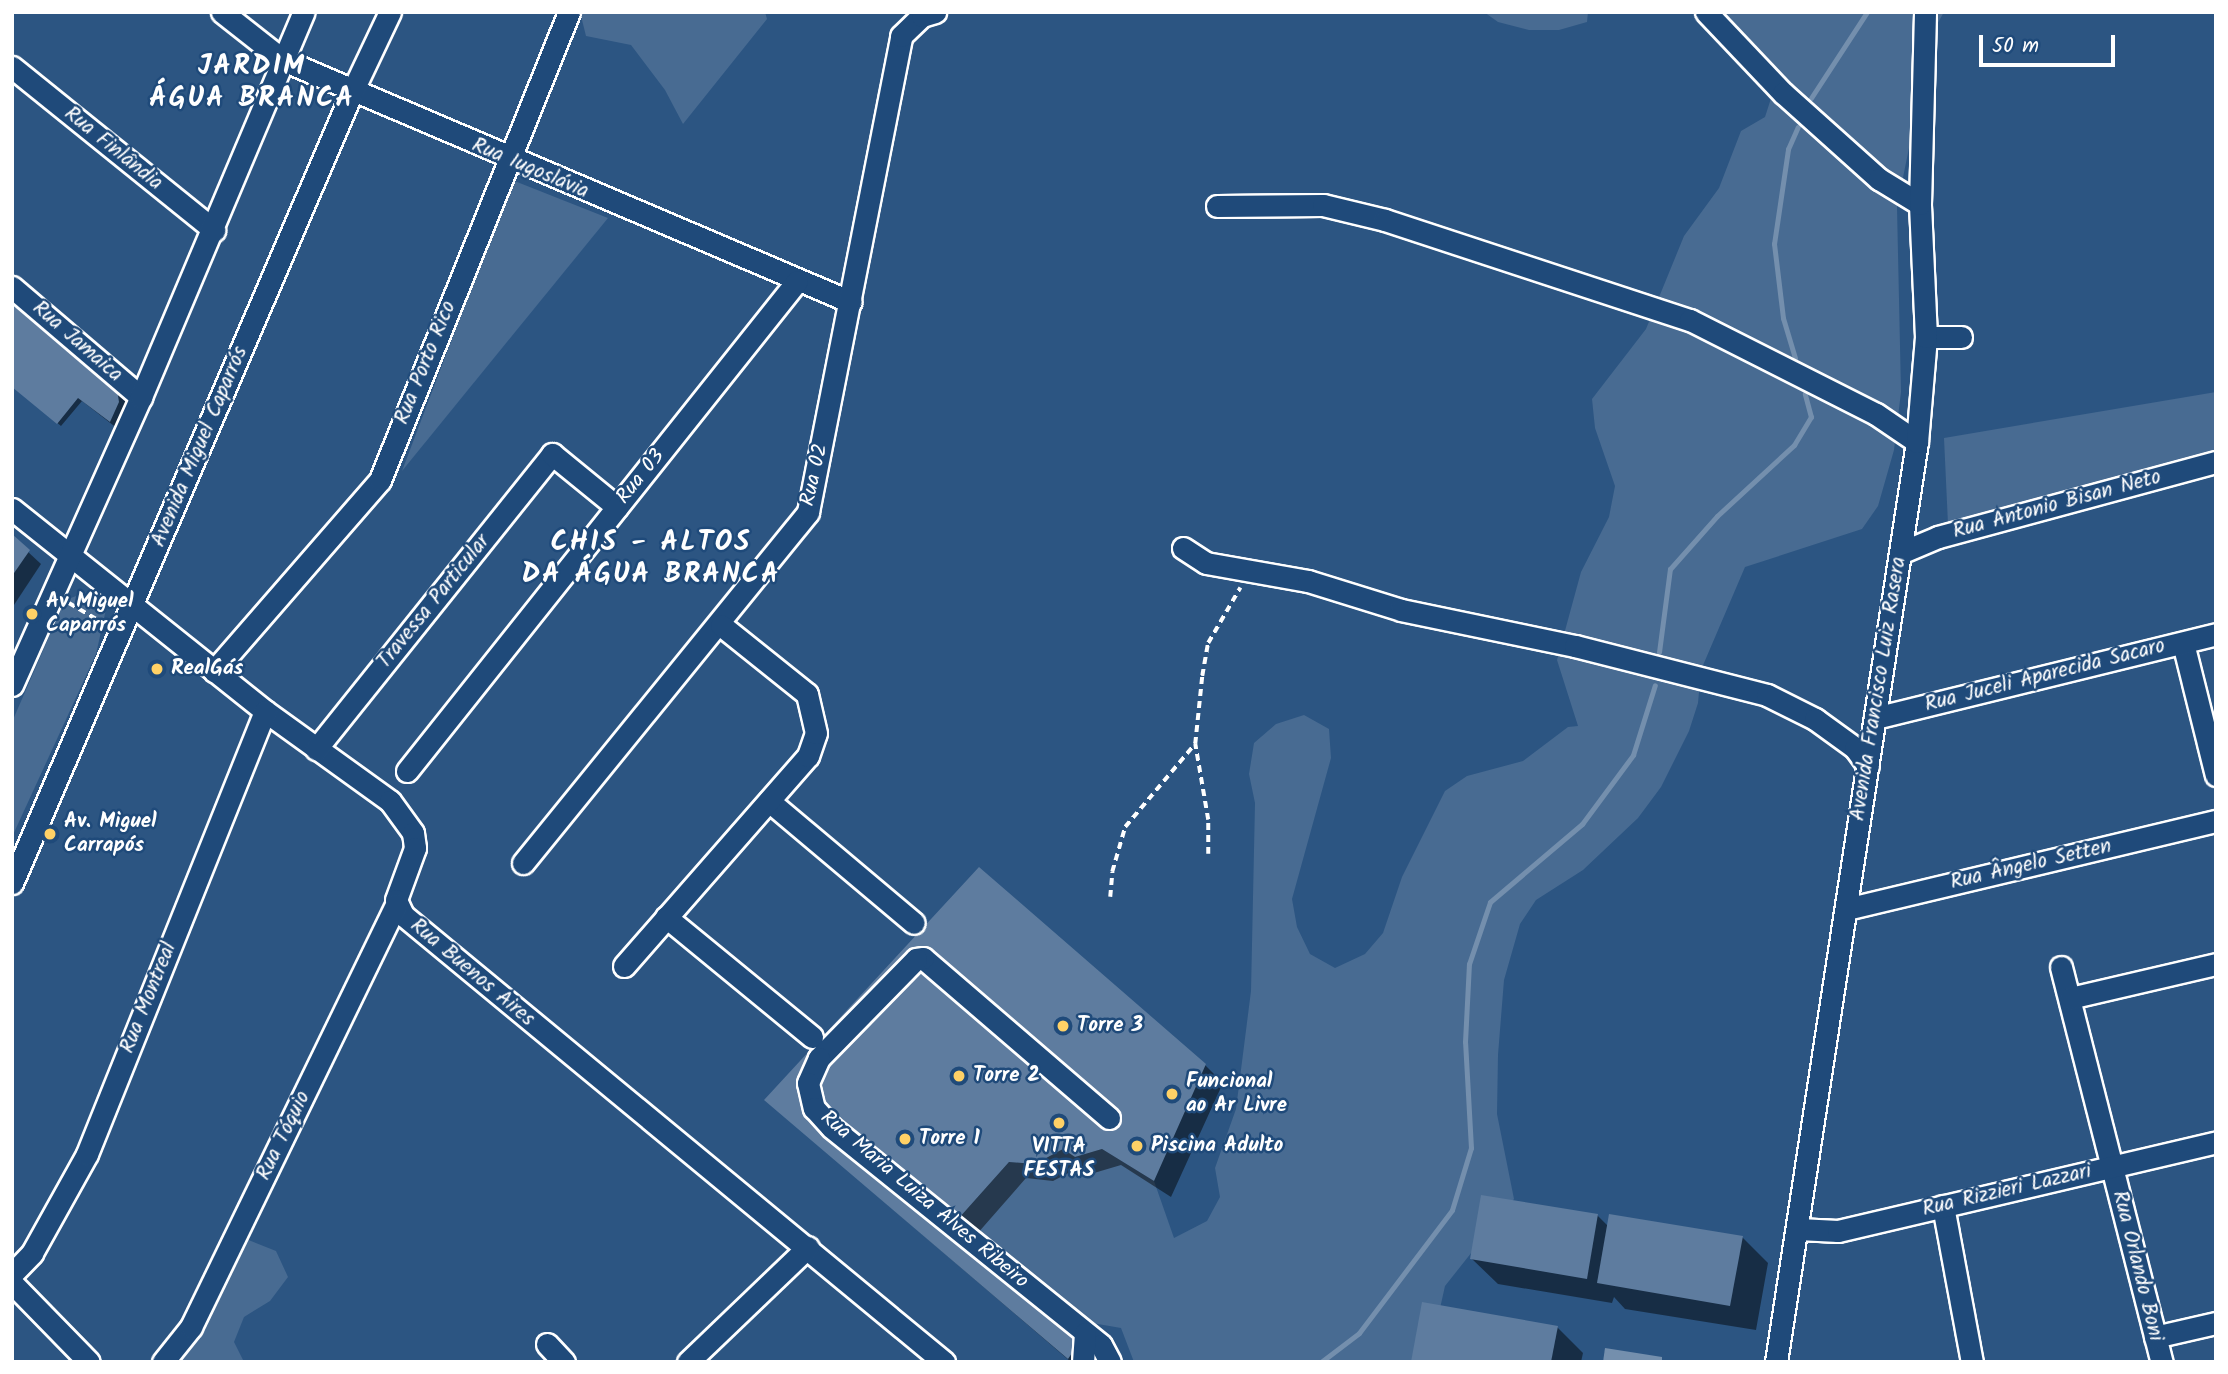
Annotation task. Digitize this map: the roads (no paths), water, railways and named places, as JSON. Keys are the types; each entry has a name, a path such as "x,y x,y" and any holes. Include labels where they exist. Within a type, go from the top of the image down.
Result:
{"street":[{"name":"Rua Iugoslávia","path":"222,12 283,61 507,159 851,302"},
{"path":"12,685 214,230 304,12"},
{"name":"Avenida Miguel Caparrós","path":"12,883 352,92 390,12"},
{"name":"Rua Porto Rico","path":"214,671 380,480 507,159 569,12"},
{"name":"Rua 02","path":"523,863 721,625 808,512 901,36 922,16 935,12"},
{"path":"1706,12 1783,93 1870,171 1920,204"},
{"name":"Avenida Francisco Luiz Rasera","path":"1776,1362 1917,442 1926,337 1920,204 1925,12"},
{"name":"Rua Finlândia","path":"12,67 214,230"},
{"path":"1217,206 1323,205 1385,220 1678,316 1876,414 1917,442"},
{"name":"Rua 03","path":"407,771 797,281"},
{"name":"Rua Jamaica","path":"12,287 141,397"},
{"path":"1926,337 1961,337"},
{"name":"Travessa Particular","path":"316,749 552,454 617,507"},
{"name":"Rua Antonio Bisan Neto","path":"1900,554 1938,537 2216,462"},
{"name":"Rua Buenos Aires","path":"12,509 265,711 390,801 414,833 415,848 396,904 403,915 573,1059 808,1247 944,1362"},
{"path":"1183,548 1206,564 1273,574 1401,610 1575,646 1767,695 1815,719 1855,748 1868,766"},
{"path":"624,966 808,756 816,733 814,710 807,694 721,625"},
{"name":"Rua Juceli Aparecida Sacaro","path":"1875,718 2216,634"},
{"path":"2183,643 2216,775"},
{"name":"Rua Montreal","path":"12,1274 45,1232 87,1154 265,711"},
{"path":"769,801 914,923"},
{"name":"Rua Ângelo Setten","path":"1846,909 2216,821"},
{"name":"Rua Tóquio","path":"163,1362 191,1326 396,904"},
{"path":"666,917 812,1037"},
{"name":"Rua Maria Luiza Alves Ribeiro","path":"1085,1334 831,1127 814,1108 808,1083 819,1058 916,960 923,958 1109,1118"},
{"path":"2070,998 2216,964"},
{"name":"Rua Orlando Boni","path":"2061,967 2162,1362"},
{"name":"Rua Rizzieri Lazzari","path":"1798,1229 1838,1231 2216,1142"},
{"path":"1943,1206 1972,1362"},
{"path":"688,1362 808,1247"},
{"path":"12,1283 89,1362"},
{"path":"2155,1337 2216,1323"},
{"path":"1083,1362 1085,1334"},
{"path":"1085,1334 1101,1345 1110,1362"},
{"path":"547,1344 564,1362"}],"waterway":[{"path":"1811,98 1867,12"},
{"path":"1795,358 1783,318 1774,244 1788,149 1798,127"},
{"path":"1659,652 1670,569 1717,516 1794,445 1811,417 1805,394"},
{"path":"1321,1362 1359,1333 1452,1210 1471,1148 1465,1042 1469,964 1490,902 1582,824 1633,755 1655,685"}],"place":[{"name":"Av Miguel Caparrós","path":"32,614"},
{"name":"RealGás","path":"157,669"},
{"name":"Av. Miguel Carrapós","path":"50,834"},
{"name":"Torre 3","path":"1063,1026"},
{"name":"Torre 2","path":"959,1076"},
{"name":"Funcional ao Ar Livre","path":"1172,1094"},
{"name":"VITTA FESTAS","path":"1059,1123"},
{"name":"Torre 1","path":"905,1139"},
{"name":"Piscina Adulto","path":"1137,1146"}],"district":[{"name":"JARDIM ÁGUA BRANCA","path":"252,83"},
{"name":"CHIS - ALTOS DA ÁGUA BRANCA","path":"651,559"}]}
